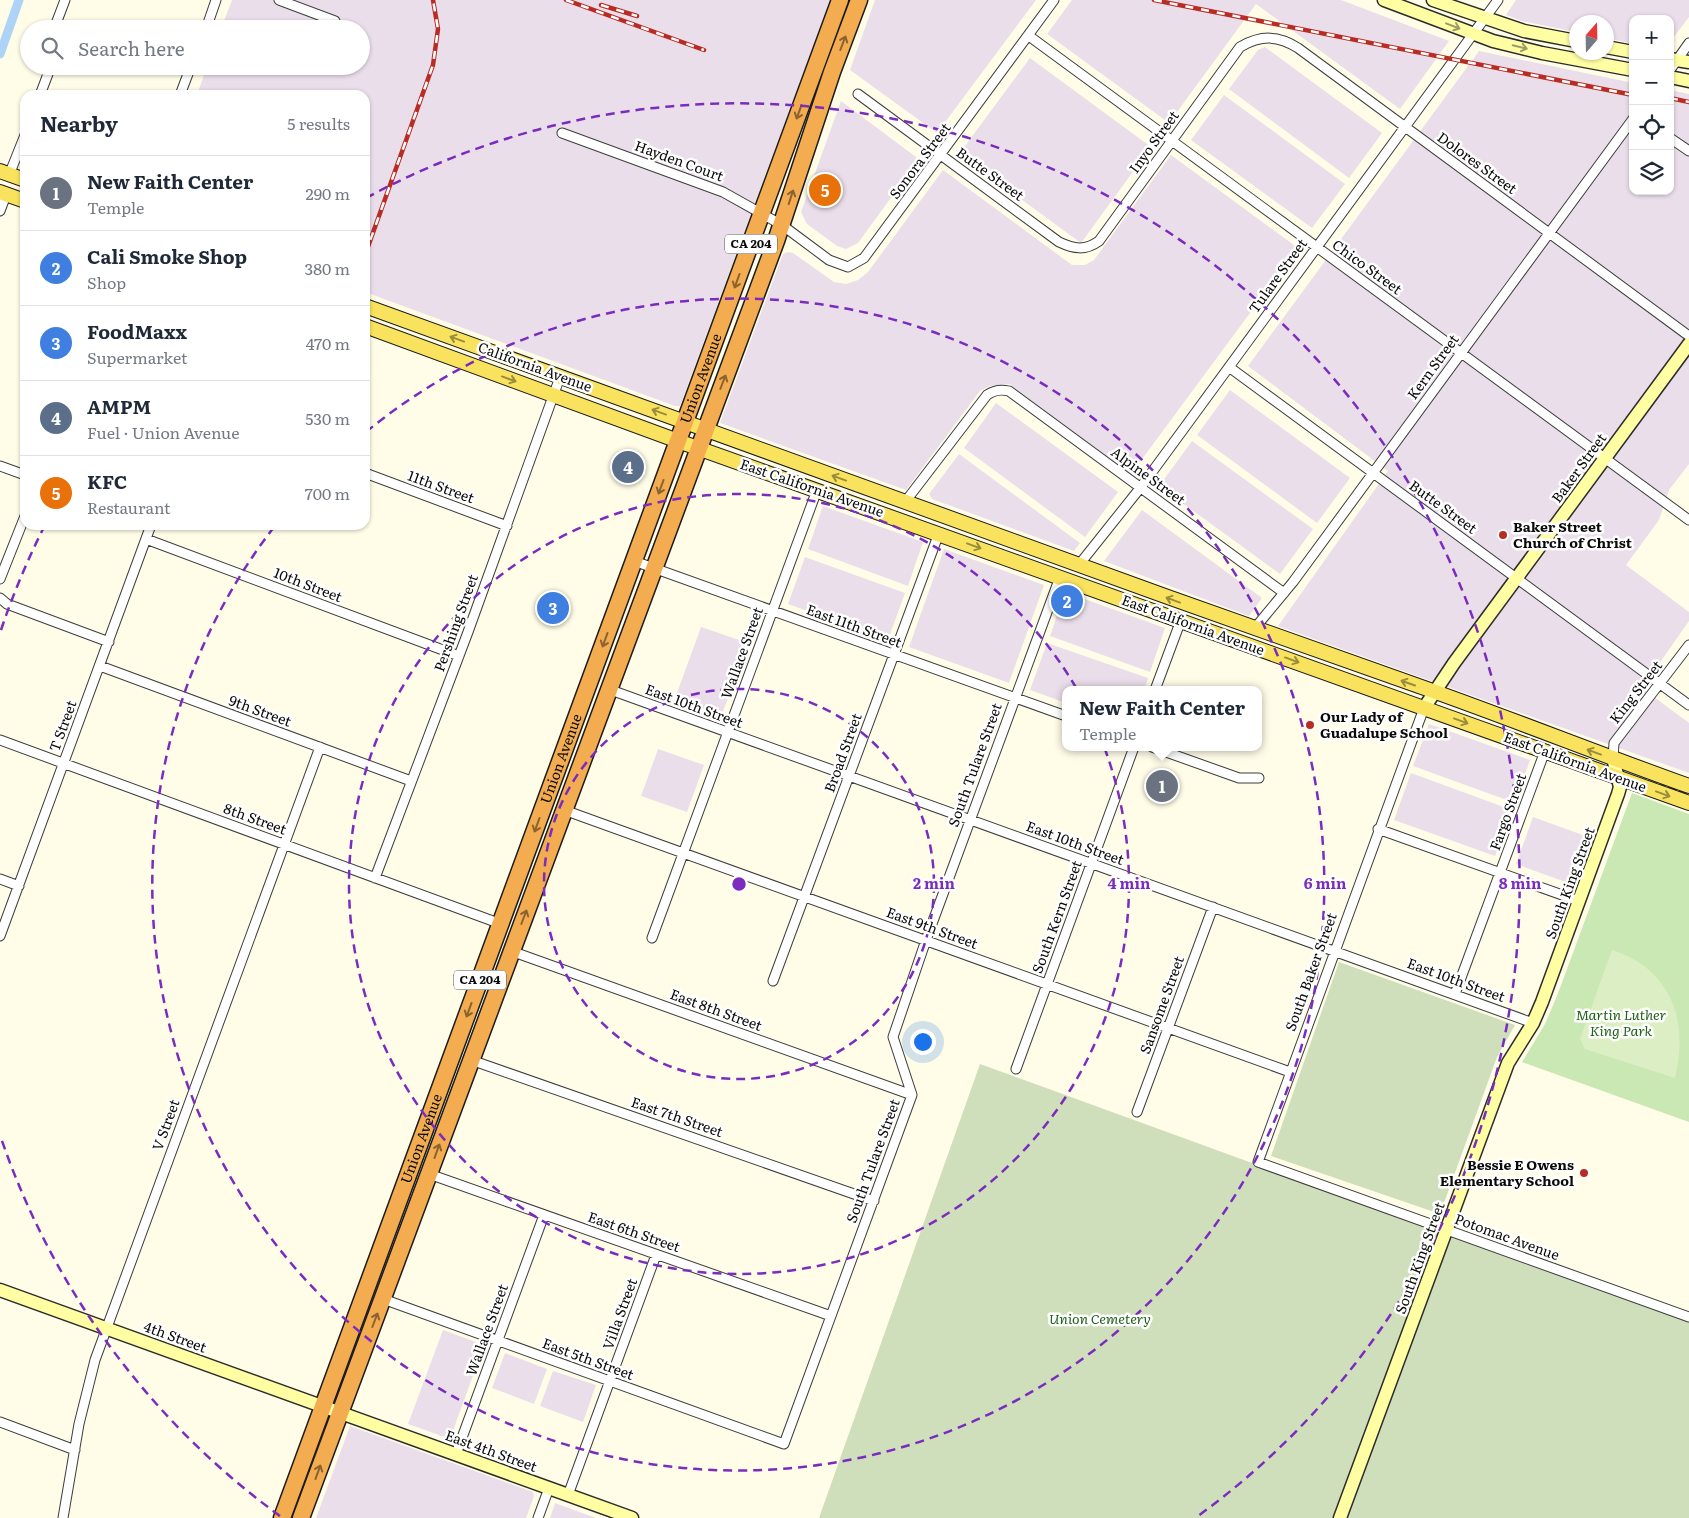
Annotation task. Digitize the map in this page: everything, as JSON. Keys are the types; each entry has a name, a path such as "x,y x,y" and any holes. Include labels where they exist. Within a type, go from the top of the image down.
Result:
{"highway":[{"name":"Union Avenue","path":"282,1518 840,0"},
{"name":"Union Avenue","path":"302,1518 697,448 782,226 832,72 859,0"},
{"path":"489,1010 486,992 505,938 500,924"}],"main road":[{"path":"3,175 20,179"},
{"path":"3,193 16,187 20,188"},
{"path":"3,193 20,199"},
{"name":"California Avenue","path":"370,308 705,428"},
{"path":"370,318 391,324 397,318"},
{"name":"California Avenue","path":"370,328 697,448"},
{"name":"East California Avenue","path":"705,428 1000,538 1254,630 1433,692 1689,786"},
{"name":"East California Avenue","path":"697,448 1689,803"},
{"path":"846,500 860,496 900,509 905,502"},
{"path":"938,533 946,528 1000,538"},
{"path":"1015,561 1069,570 1078,566"},
{"path":"1181,620 1187,616 1195,616 1239,624"}],"street":[{"path":"57,20 65,0"},
{"path":"209,20 216,0"},
{"path":"279,0 332,20"},
{"name":"Sonora Street","path":"782,226 829,260 848,267 864,258 941,156 1054,0"},
{"path":"1384,0 1473,34 1542,53 1629,69"},
{"path":"1433,0 1484,19 1524,31 1569,40"},
{"name":"Tulare Street","path":"1078,566 1141,487 1498,0"},
{"name":"Chico Street","path":"1029,36 1689,520"},
{"name":"Dolores Street","path":"1240,46 1264,37 1272,37 1290,43 1689,336"},
{"path":"1677,63 1689,42"},
{"name":"Inyo Street","path":"1085,248 1099,240 1173,141 1240,46"},
{"path":"1614,48 1629,51"},
{"path":"42,90 48,75"},
{"path":"182,90 188,75"},
{"path":"1674,79 1689,81"},
{"name":"Butte Street","path":"858,94 1059,242 1077,249 1085,248"},
{"name":"Kern Street","path":"1254,630 1284,593 1373,473 1629,123"},
{"name":"Hayden Court","path":"562,133 723,192 782,226"},
{"path":"1674,141 1689,151"},
{"path":"3,175 20,144"},
{"path":"0,211 3,193"},
{"name":"Baker Street","path":"1424,708 1433,692 1689,344"},
{"name":"Butte Street","path":"1229,367 1689,705"},
{"name":"Pershing Street","path":"376,878 507,526 560,376"},
{"name":"Alpine Street","path":"905,502 981,402 993,391 1008,392 1141,487 1284,593"},
{"path":"0,466 20,473"},
{"name":"11th Street","path":"370,475 507,526"},
{"name":"Wallace Street","path":"652,938 817,490"},
{"path":"0,579 20,529"},
{"name":"T Street","path":"0,936 150,530"},
{"name":"Broad Street","path":"773,982 938,533"},
{"name":"10th Street","path":"146,539 459,656"},
{"name":"East 11th Street","path":"634,561 1062,715"},
{"name":"South Tulare Street","path":"784,1444 912,1095 893,1037 926,940 1060,577"},
{"path":"0,598 7,604 108,642"},
{"path":"1156,686 1181,620"},
{"name":"King Street","path":"1613,758 1614,743 1689,645"},
{"name":"9th Street","path":"100,666 411,781"},
{"name":"East 10th Street","path":"608,689 1533,1023"},
{"name":"South Baker Street","path":"1258,1162 1378,829 1424,708"},
{"name":"8th Street","path":"0,740 500,924"},
{"name":"V Street","path":"63,1518 86,1392 106,1328 320,747"},
{"name":"South Kern Street","path":"1016,1069 1133,751"},
{"path":"1163,751 1239,778 1259,778"},
{"name":"Fargo Street","path":"1455,994 1545,751"},
{"name":"South King Street","path":"1340,1518 1508,1063 1533,1023 1618,794 1618,778 1613,758"},
{"name":"East 9th Street","path":"564,810 1290,1072"},
{"path":"1378,829 1579,901"},
{"path":"0,879 18,886"},
{"name":"Sansome Street","path":"1137,1112 1212,907"},
{"name":"East 8th Street","path":"511,951 912,1095"},
{"name":"East 7th Street","path":"471,1060 874,1201"},
{"name":"Potomac Avenue","path":"1258,1162 1689,1316"},
{"name":"East 6th Street","path":"429,1174 831,1316"},
{"name":"Wallace Street","path":"456,1454 544,1215"},
{"name":"Villa Street","path":"568,1495 656,1255"},
{"name":"4th Street","path":"0,1290 340,1414"},
{"name":"East 5th Street","path":"383,1299 784,1444"},
{"name":"East 4th Street","path":"340,1414 632,1518"},
{"path":"0,1422 75,1450"},
{"path":"538,1518 549,1488"}],"shaded area":[{"path":"232,0 830,0 680,406 675,406 370,294 370,90 199,90 204,75 370,75 370,20 224,20"},
{"path":"875,0 1036,0 937,133 850,70"},
{"path":"1072,0 1341,0 1449,41 1400,109 1256,4 1169,123 1047,34"},
{"path":"1516,0 1689,0 1689,17 1674,37 1674,15 1629,15 1629,43 1614,40 1614,15 1569,15 1569,31 1522,21 1506,15"},
{"path":"1265,47 1382,133 1349,178 1229,89 1258,50"},
{"path":"1479,51 1629,82 1629,195 1674,195 1674,91 1689,94 1689,464 1669,490 1659,520 1626,565 1689,612 1689,621 1642,688 1689,723 1689,773 1278,626 1388,471 1248,366"},
{"path":"1030,58 1151,147 1081,243 959,154"},
{"path":"1224,95 1345,184 1312,228 1191,140"},
{"path":"841,101 916,157 917,162 858,243 846,249 837,246 807,224 801,212"},
{"path":"1171,155 1298,248 1131,474 1009,384 990,386 980,391 906,490 720,423 783,254 793,253 834,282 846,284 858,280 868,272 943,170 1072,265 1085,265 1094,260"},
{"path":"1230,390 1350,478 1317,523 1197,435"},
{"path":"996,403 1118,492 1085,537 964,448"},
{"path":"1192,441 1313,529 1280,574 1159,486"},
{"path":"959,454 1080,543 1074,551 932,499 929,494"},
{"path":"823,506 923,542 908,586 808,549"},
{"path":"1142,510 1262,598 1249,616 1104,561"},
{"path":"944,549 1044,585 1009,683 909,647"},
{"path":"805,557 905,593 888,640 788,604"},
{"path":"1065,592 1165,628 1150,672 1050,636"},
{"path":"701,627 748,643 721,717 674,701"},
{"path":"1047,643 1148,678 1145,686 1062,686 1062,702 1030,690"},
{"path":"1429,724 1530,760 1515,803 1413,766"},
{"path":"658,749 704,765 687,812 641,796"},
{"path":"1411,773 1512,810 1495,856 1394,820"},
{"path":"1533,817 1591,838 1574,885 1516,864"},
{"path":"443,1330 484,1345 450,1439 408,1424"},
{"path":"505,1353 547,1369 534,1404 492,1388"},
{"path":"553,1371 596,1385 583,1422 540,1406"},
{"path":"350,1426 533,1492 534,1496 526,1518 316,1518"},
{"path":"555,1503 596,1518 550,1518"}],"green space":[{"name":"Martin Luther King Park","path":"1632,793 1689,814 1689,1122 1522,1062 1545,1024 1557,996"},
{"path":"1612,950 1632,959 1649,970 1662,984 1671,999 1677,1017 1679,1036 1679,1057 1675,1078 1585,1049 1580,1039"},
{"path":"1339,962 1515,1025 1497,1057 1440,1214 1271,1156"},
{"name":"Union Cemetery","path":"980,1064 1689,1322 1689,1518 819,1518"}],"waterway":[{"path":"0,54 19,0"}],"railway":[{"path":"370,241 433,65 438,29 433,0"},
{"path":"566,0 704,50"},
{"path":"1154,0 1629,94"},
{"path":"601,5 637,16"},
{"path":"1674,99 1689,102"}],"place":[{"name":"KFC","path":"825,190"},
{"name":"AMPM","path":"628,467"},
{"name":"Baker Street Church of Christ","path":"1503,535"},
{"name":"Cali Smoke Shop","path":"1067,601"},
{"name":"FoodMaxx","path":"553,608"},
{"name":"Our Lady of Guadalupe School","path":"1310,725"},
{"name":"New Faith Center","path":"1162,786"},
{"name":"Bessie E Owens Elementary School","path":"1584,1173"}]}
